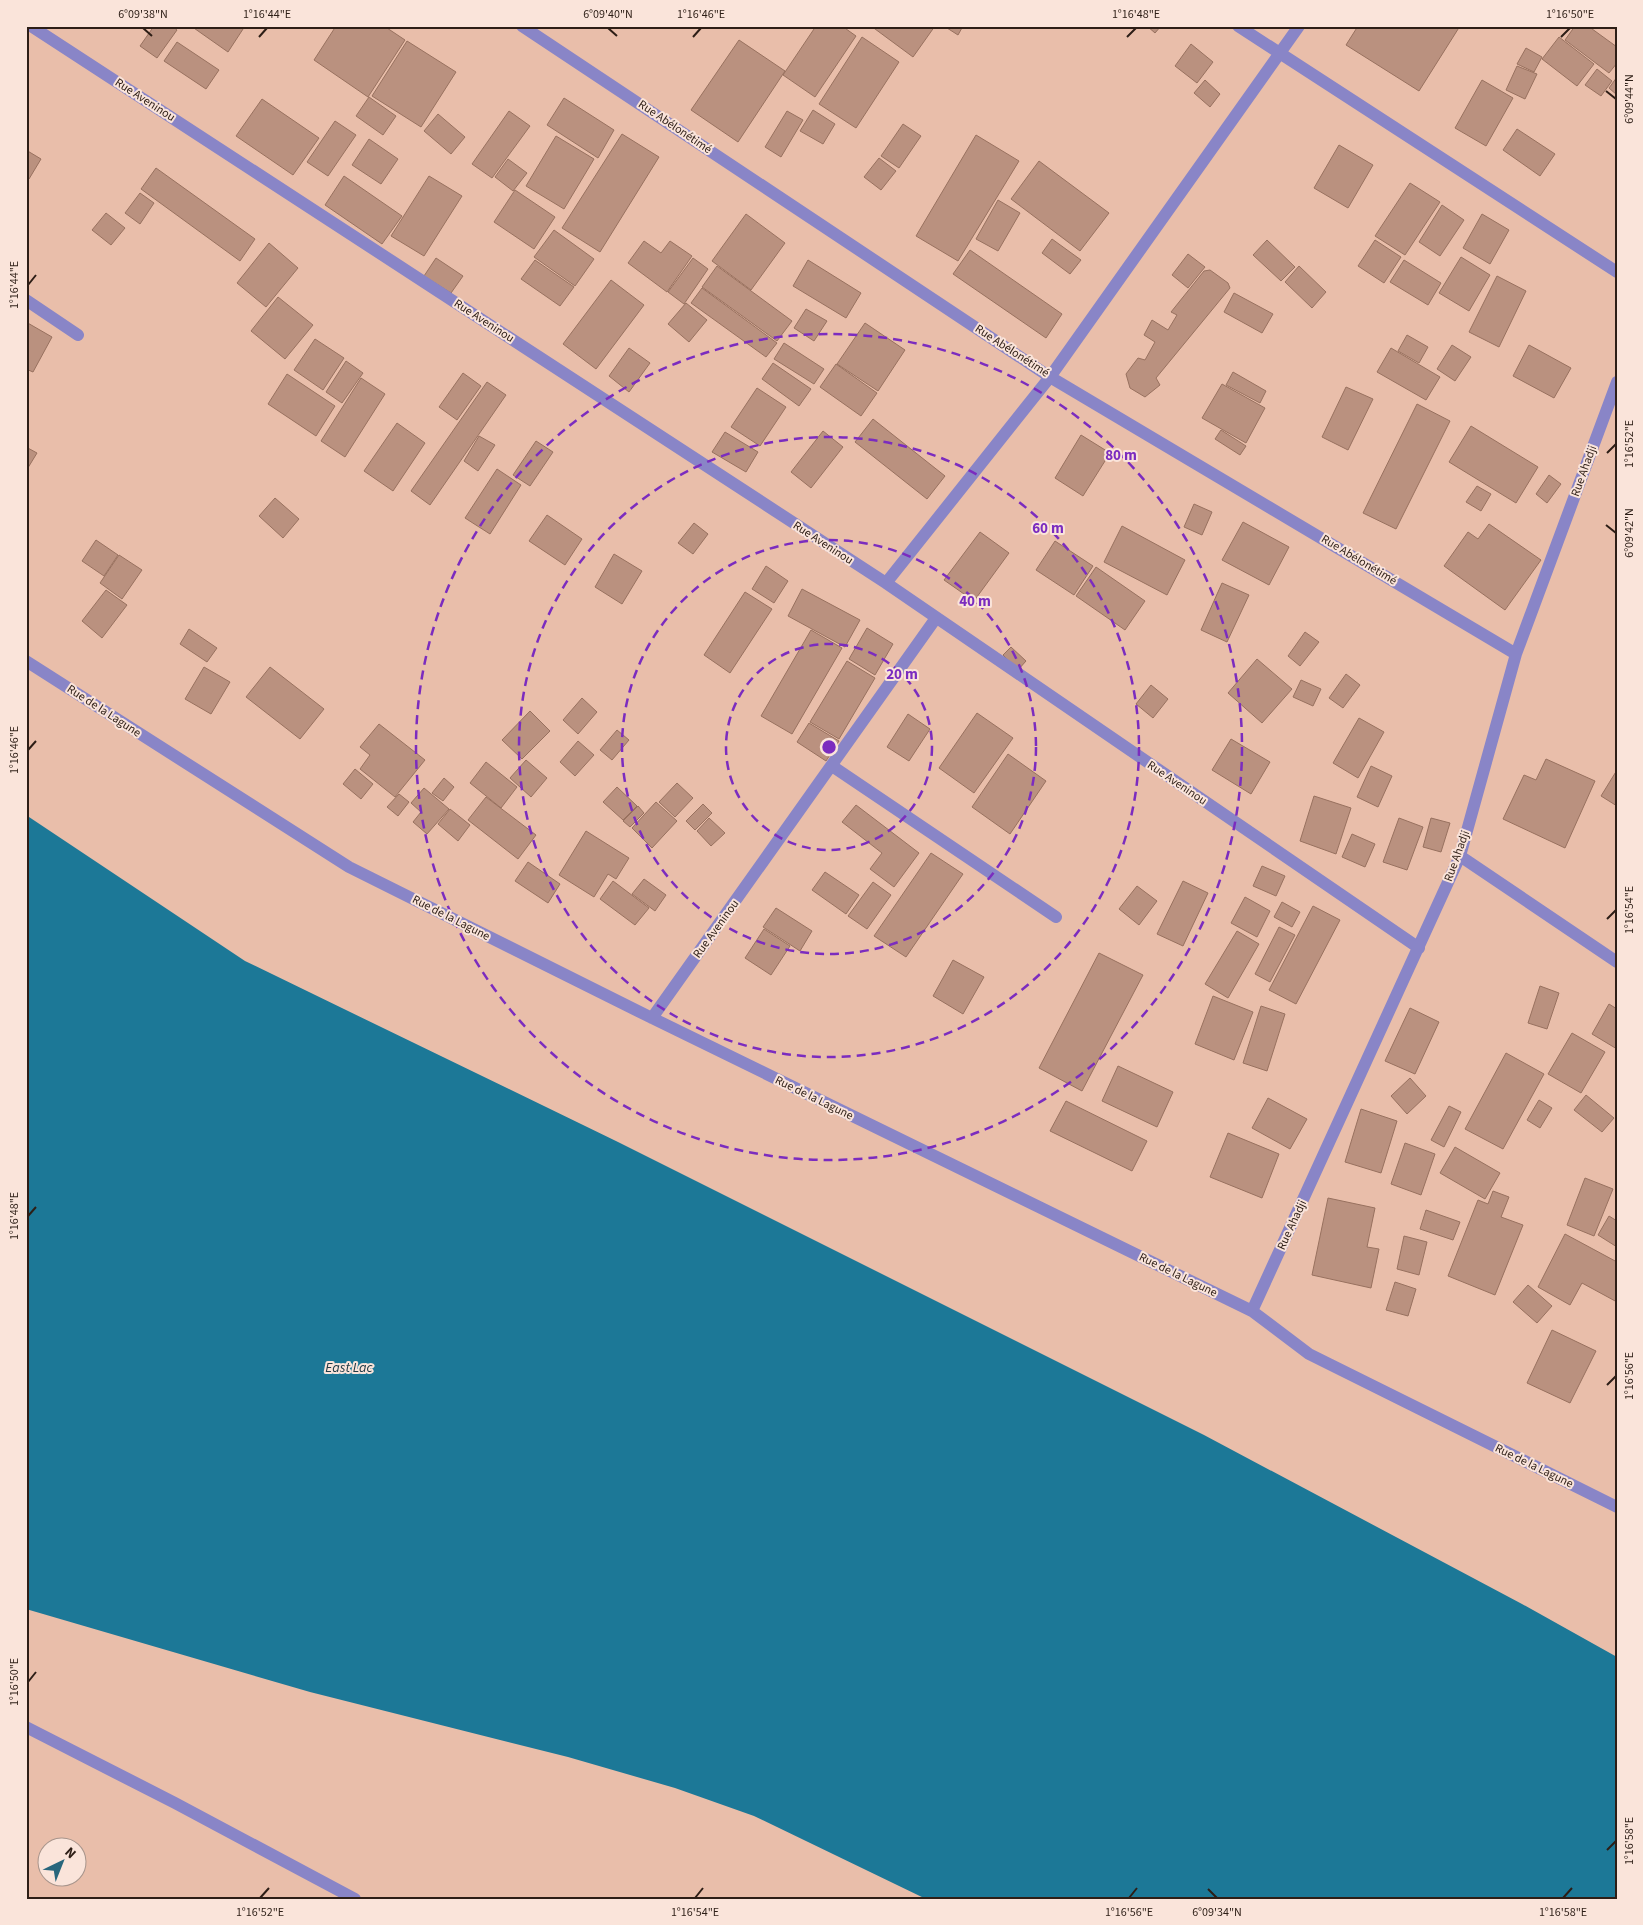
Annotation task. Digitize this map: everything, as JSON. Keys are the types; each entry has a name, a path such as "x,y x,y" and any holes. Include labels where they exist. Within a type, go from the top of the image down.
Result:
{"street":[{"name":"Rue Aveninou","path":"31,26 886,583 1419,948"},
{"name":"Rue Abélonétimé","path":"522,26 1050,377 1516,654"},
{"path":"1238,26 1617,272"},
{"path":"886,583 1050,377 1278,53 1299,26"},
{"path":"26,300 78,335"},
{"name":"Rue Ahadji","path":"1252,1311 1460,856 1516,654 1617,382"},
{"name":"Rue Aveninou","path":"652,1018 936,618"},
{"name":"Rue de la Lagune","path":"26,661 349,867 652,1018 1252,1311 1309,1354 1617,1507"},
{"path":"832,766 1056,916"},
{"path":"1460,856 1617,962"},
{"path":"26,1727 184,1807 355,1899"}],"water":[{"name":"East Lac","path":"26,815 245,961 618,1142 1204,1435 1522,1604 1617,1657 1617,1899 926,1899 754,1816 675,1788 568,1757 310,1692 26,1609"}],"building":[{"path":"154,26 172,26 177,30 157,58 140,46"},
{"path":"191,26 245,26 228,52"},
{"path":"336,26 384,26 405,40 368,97 314,60"},
{"path":"816,26 842,26 856,36 815,97 783,75"},
{"path":"871,26 935,26 913,57"},
{"path":"948,26 963,26 958,35 947,28"},
{"path":"1147,26 1161,26 1155,33"},
{"path":"1358,26 1460,26 1419,91 1346,45"},
{"path":"1575,26 1588,26 1617,47 1617,63 1609,73 1565,40"},
{"path":"862,37 899,62 856,128 819,104"},
{"path":"1559,37 1594,64 1577,86 1542,59"},
{"path":"739,40 785,71 738,142 691,110"},
{"path":"407,41 456,72 421,127 372,96"},
{"path":"177,42 219,70 206,89 164,61"},
{"path":"1191,44 1213,62 1197,83 1175,66"},
{"path":"1526,48 1542,57 1534,72 1517,64"},
{"path":"1517,66 1537,74 1525,99 1506,90"},
{"path":"1597,69 1612,81 1601,96 1585,85"},
{"path":"1617,77 1617,95 1609,88"},
{"path":"1205,80 1220,94 1210,107 1194,93"},
{"path":"1482,80 1513,98 1486,146 1455,128"},
{"path":"369,97 396,116 383,135 356,116"},
{"path":"564,98 614,130 598,158 547,125"},
{"path":"262,99 319,138 293,175 236,136"},
{"path":"813,110 835,124 823,144 800,131"},
{"path":"509,111 530,126 492,178 472,164"},
{"path":"787,111 803,120 781,157 765,147"},
{"path":"438,114 465,137 451,154 424,131"},
{"path":"335,121 356,135 328,176 307,162"},
{"path":"903,124 921,136 899,168 881,156"},
{"path":"1517,129 1555,154 1540,176 1503,150"},
{"path":"622,134 659,157 600,252 562,228"},
{"path":"976,135 1019,161 958,261 916,236"},
{"path":"556,136 594,159 564,209 526,186"},
{"path":"369,139 398,159 381,184 352,165"},
{"path":"1339,145 1373,165 1348,208 1314,188"},
{"path":"26,150 41,159 29,179 26,177"},
{"path":"879,158 896,171 881,190 864,177"},
{"path":"508,159 527,173 513,191 495,177"},
{"path":"1039,161 1109,213 1080,251 1011,199"},
{"path":"156,168 255,239 240,261 141,189"},
{"path":"344,176 402,216 382,244 325,205"},
{"path":"429,176 462,196 424,256 391,236"},
{"path":"1410,183 1440,202 1405,255 1375,236"},
{"path":"515,190 555,217 534,249 494,222"},
{"path":"140,193 154,203 140,224 125,213"},
{"path":"998,200 1020,213 998,251 976,239"},
{"path":"1442,205 1464,220 1440,256 1419,242"},
{"path":"106,213 125,228 111,245 92,230"},
{"path":"746,214 785,243 751,290 712,261"},
{"path":"1482,214 1509,230 1490,264 1463,248"},
{"path":"554,230 594,259 575,286 534,257"},
{"path":"1052,239 1081,260 1070,274 1042,253"},
{"path":"1267,240 1295,267 1281,281 1253,255"},
{"path":"1375,240 1401,257 1384,283 1358,266"},
{"path":"644,241 661,253 670,241 692,256 667,292 628,263"},
{"path":"269,243 298,268 266,307 237,283"},
{"path":"970,250 1062,314 1046,338 953,274"},
{"path":"1188,254 1205,267 1188,288 1172,275"},
{"path":"1461,257 1490,275 1469,311 1439,293"},
{"path":"436,258 463,276 451,293 424,276"},
{"path":"693,258 708,269 684,304 668,292"},
{"path":"535,260 574,287 560,306 521,279"},
{"path":"808,260 861,293 846,318 793,286"},
{"path":"1404,260 1441,283 1428,305 1390,282"},
{"path":"717,266 792,321 777,341 702,287"},
{"path":"1299,266 1326,292 1312,308 1285,282"},
{"path":"1210,270 1228,283 1230,288 1156,378 1160,385 1145,397 1130,388 1126,374 1138,358 1145,360 1155,342 1144,335 1152,320 1168,330 1177,315 1171,312 1204,271"},
{"path":"1497,276 1526,291 1499,347 1469,332"},
{"path":"611,280 644,305 596,369 563,344"},
{"path":"702,288 777,343 766,357 691,303"},
{"path":"1234,293 1273,314 1262,333 1224,312"},
{"path":"278,297 313,325 285,359 251,331"},
{"path":"686,303 707,320 689,342 668,324"},
{"path":"806,309 827,321 814,341 794,328"},
{"path":"26,322 52,337 33,372 26,369"},
{"path":"865,323 905,350 878,391 837,364"},
{"path":"1407,335 1428,347 1419,363 1398,351"},
{"path":"315,339 344,358 323,390 294,370"},
{"path":"784,343 824,369 814,384 774,359"},
{"path":"1452,345 1471,357 1455,381 1437,369"},
{"path":"1529,345 1571,368 1554,398 1513,376"},
{"path":"629,348 650,363 629,392 609,376"},
{"path":"1391,348 1440,377 1426,400 1377,372"},
{"path":"346,361 363,373 342,403 326,392"},
{"path":"773,363 811,389 799,406 762,379"},
{"path":"836,364 877,393 861,416 820,387"},
{"path":"1233,372 1266,391 1260,403 1226,385"},
{"path":"463,373 481,386 457,420 439,407"},
{"path":"287,374 335,406 316,436 268,404"},
{"path":"361,378 385,394 345,457 321,441"},
{"path":"487,382 506,395 430,505 411,491"},
{"path":"1222,384 1265,408 1246,443 1202,418"},
{"path":"1346,387 1373,399 1348,450 1322,437"},
{"path":"757,388 786,407 760,446 731,427"},
{"path":"1417,404 1450,421 1396,529 1363,513"},
{"path":"873,419 945,476 927,499 855,442"},
{"path":"397,423 425,443 393,491 364,471"},
{"path":"1471,426 1538,467 1516,503 1449,462"},
{"path":"1221,430 1246,446 1240,455 1215,439"},
{"path":"823,431 843,447 811,488 791,472"},
{"path":"725,432 758,452 746,472 712,452"},
{"path":"1081,435 1110,453 1083,496 1055,478"},
{"path":"479,436 495,445 478,471 464,461"},
{"path":"536,441 553,452 530,486 513,475"},
{"path":"26,447 37,453 26,471"},
{"path":"497,469 521,485 490,534 465,518"},
{"path":"1549,475 1561,484 1547,503 1536,494"},
{"path":"1477,486 1491,494 1481,511 1466,502"},
{"path":"275,498 299,519 283,538 259,516"},
{"path":"1194,504 1212,512 1202,535 1184,527"},
{"path":"547,515 582,539 565,565 529,541"},
{"path":"1243,522 1289,547 1269,585 1222,560"},
{"path":"694,523 708,534 693,554 678,543"},
{"path":"1489,524 1541,560 1505,610 1444,566 1468,532 1478,539"},
{"path":"1122,526 1185,560 1167,595 1104,562"},
{"path":"980,532 1009,553 974,601 944,580"},
{"path":"96,540 118,555 104,576 82,561"},
{"path":"1055,541 1093,566 1074,595 1036,570"},
{"path":"614,554 642,571 622,604 595,587"},
{"path":"119,555 142,570 122,599 100,583"},
{"path":"766,566 788,581 774,603 752,589"},
{"path":"1096,567 1145,601 1125,630 1076,596"},
{"path":"1222,583 1249,595 1227,642 1201,630"},
{"path":"802,589 860,620 845,647 788,616"},
{"path":"106,590 127,605 102,638 82,621"},
{"path":"745,592 772,609 730,673 704,655"},
{"path":"867,628 893,644 875,675 849,659"},
{"path":"189,629 217,648 207,662 180,644"},
{"path":"811,630 842,648 792,734 761,716"},
{"path":"1305,632 1319,642 1300,666 1288,656"},
{"path":"1011,647 1026,661 1018,670 1003,655"},
{"path":"1257,659 1292,689 1262,723 1228,693"},
{"path":"847,661 875,678 839,739 810,722"},
{"path":"204,667 230,682 211,714 185,699"},
{"path":"270,667 324,709 300,739 246,697"},
{"path":"1346,674 1360,685 1343,708 1329,698"},
{"path":"1301,680 1321,689 1313,706 1293,697"},
{"path":"1151,685 1168,699 1153,718 1136,704"},
{"path":"582,698 597,712 578,734 563,720"},
{"path":"530,711 550,731 522,759 502,740"},
{"path":"977,713 1013,738 974,793 939,768"},
{"path":"908,714 930,729 909,761 887,747"},
{"path":"1359,718 1384,732 1358,778 1333,763"},
{"path":"809,723 839,741 826,761 797,742"},
{"path":"379,724 425,760 395,797 360,769 370,755 360,747"},
{"path":"617,730 629,740 612,760 600,750"},
{"path":"1231,739 1270,762 1251,794 1212,770"},
{"path":"578,741 594,755 575,776 560,762"},
{"path":"1008,754 1046,781 1010,834 972,807"},
{"path":"1546,759 1595,781 1565,848 1503,819 1524,775 1536,780"},
{"path":"526,760 547,778 531,797 510,778"},
{"path":"486,762 517,787 501,808 470,783"},
{"path":"1371,766 1392,776 1378,807 1357,797"},
{"path":"355,769 373,784 361,799 343,784"},
{"path":"1617,770 1617,806 1601,796"},
{"path":"444,778 454,787 443,801 432,793"},
{"path":"677,783 693,798 675,817 659,802"},
{"path":"617,787 637,806 623,820 603,802"},
{"path":"424,788 449,809 427,834 413,822 421,812 411,803"},
{"path":"399,794 409,802 398,816 387,807"},
{"path":"1314,796 1351,808 1336,854 1300,841"},
{"path":"486,797 536,835 518,859 468,820"},
{"path":"656,802 677,821 652,848 632,828"},
{"path":"703,804 712,813 695,830 686,821"},
{"path":"856,805 919,853 894,887 870,869 882,853 842,822"},
{"path":"638,806 644,813 630,827 623,821"},
{"path":"450,809 470,825 458,841 438,824"},
{"path":"709,818 725,833 711,846 697,831"},
{"path":"1399,818 1423,827 1407,870 1383,862"},
{"path":"1431,818 1450,823 1441,852 1423,847"},
{"path":"586,831 629,858 616,879 608,874 594,897 559,875"},
{"path":"1352,834 1375,844 1365,867 1342,857"},
{"path":"931,853 963,874 906,957 874,936"},
{"path":"528,862 560,884 548,903 515,881"},
{"path":"1262,866 1285,876 1276,896 1253,886"},
{"path":"825,872 859,895 846,914 812,890"},
{"path":"644,879 666,895 655,911 632,894"},
{"path":"613,881 649,908 635,925 600,899"},
{"path":"1183,881 1208,893 1183,946 1157,934"},
{"path":"873,882 891,895 867,929 848,916"},
{"path":"1137,886 1157,901 1139,925 1119,909"},
{"path":"1245,897 1270,911 1257,937 1231,923"},
{"path":"1282,902 1300,912 1292,927 1274,917"},
{"path":"1313,906 1340,920 1296,1004 1269,990"},
{"path":"776,908 812,931 800,951 763,927"},
{"path":"1279,927 1295,935 1270,982 1255,974"},
{"path":"764,929 790,946 771,975 745,958"},
{"path":"1237,931 1259,944 1228,998 1205,984"},
{"path":"1099,953 1143,975 1082,1091 1039,1068"},
{"path":"953,960 984,977 963,1014 933,996"},
{"path":"1540,986 1559,993 1547,1029 1528,1023"},
{"path":"1213,996 1253,1012 1234,1060 1195,1044"},
{"path":"1609,1004 1617,1009 1617,1049 1592,1034"},
{"path":"1261,1006 1285,1014 1267,1071 1243,1063"},
{"path":"1410,1008 1439,1022 1415,1074 1385,1061"},
{"path":"1572,1033 1605,1052 1581,1093 1548,1074"},
{"path":"1506,1053 1544,1074 1503,1149 1465,1129"},
{"path":"1118,1066 1173,1092 1157,1127 1102,1101"},
{"path":"1410,1078 1426,1096 1407,1114 1391,1096"},
{"path":"1586,1095 1614,1118 1602,1132 1574,1110"},
{"path":"1268,1098 1307,1119 1290,1149 1252,1128"},
{"path":"1539,1100 1552,1108 1540,1128 1527,1120"},
{"path":"1066,1101 1147,1141 1132,1171 1050,1131"},
{"path":"1449,1106 1461,1112 1444,1147 1431,1140"},
{"path":"1361,1109 1397,1121 1381,1173 1345,1162"},
{"path":"1228,1133 1279,1154 1262,1198 1210,1177"},
{"path":"1405,1143 1435,1154 1421,1195 1391,1184"},
{"path":"1455,1147 1500,1173 1485,1199 1440,1173"},
{"path":"1585,1178 1613,1189 1594,1236 1567,1225"},
{"path":"1493,1191 1509,1197 1501,1217 1523,1225 1495,1295 1448,1276 1478,1200 1488,1204"},
{"path":"1328,1198 1375,1208 1367,1247 1379,1249 1371,1288 1312,1275"},
{"path":"1426,1210 1460,1222 1453,1240 1420,1229"},
{"path":"1609,1216 1617,1221 1617,1247 1598,1235"},
{"path":"1565,1234 1617,1262 1617,1302 1582,1283 1570,1305 1538,1287"},
{"path":"1404,1236 1427,1242 1419,1275 1397,1269"},
{"path":"1395,1282 1416,1289 1408,1316 1386,1310"},
{"path":"1528,1285 1552,1306 1537,1323 1513,1302"},
{"path":"1552,1330 1596,1351 1570,1403 1527,1383"}]}
